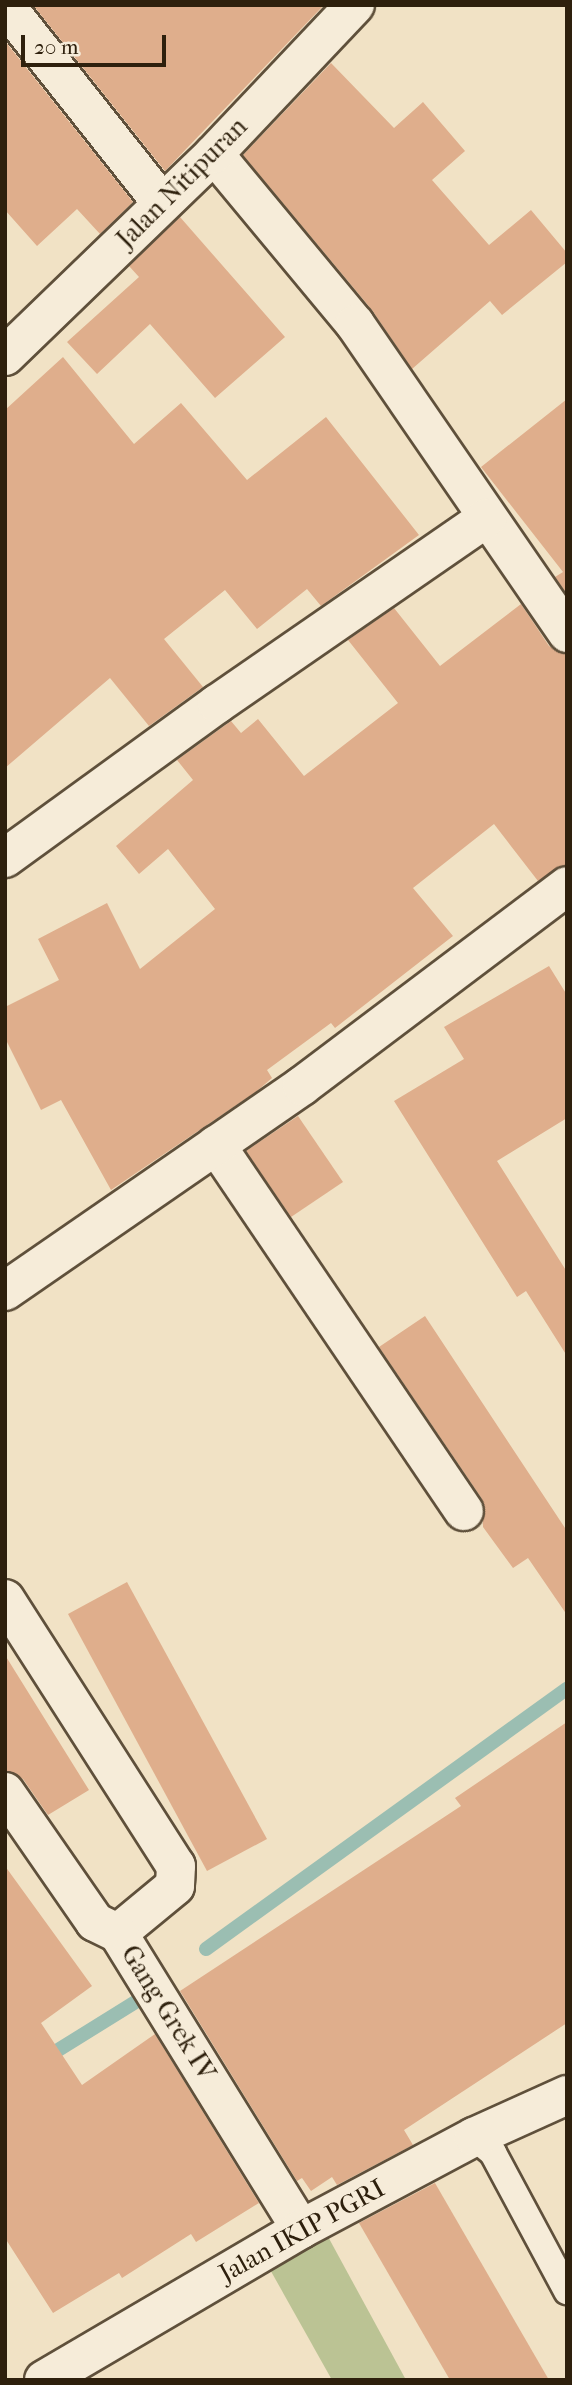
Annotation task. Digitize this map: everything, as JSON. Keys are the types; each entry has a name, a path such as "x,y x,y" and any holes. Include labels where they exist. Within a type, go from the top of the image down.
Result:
{"street":[{"path":"5,5 162,203"},
{"name":"Jalan Nitipuran","path":"5,356 214,154 355,5"},
{"path":"214,154 355,324 567,633"},
{"path":"5,859 217,704 487,518"},
{"path":"5,1291 216,1145 567,886"},
{"path":"216,1145 464,1511"},
{"name":"Gang Grek IV","path":"5,1599 176,1866 175,1886 118,1933 301,2228"},
{"path":"5,1792 95,1922 118,1933"},
{"name":"Jalan IKIP PGRI","path":"44,2380 301,2228 474,2137 567,2095"}],"lane":[{"path":"474,2137 493,2153 567,2291"}],"green space":[{"path":"326,2233 406,2380 332,2380 268,2266"}],"building":[{"path":"33,5 324,5 165,171"},
{"path":"5,41 133,202 100,234 77,209 37,246 5,210"},
{"path":"331,63 394,128 423,102 465,151 432,180 489,245 531,210 567,253 567,262 502,315 490,301 412,369 372,310 243,155"},
{"path":"180,217 285,337 215,398 150,324 97,374 67,342 139,277 129,266"},
{"path":"63,357 134,444 181,403 247,480 326,417 419,535 321,606 307,589 257,629 225,590 164,639 203,687 149,726 110,678 5,768 5,410"},
{"path":"567,399 567,594 555,577 563,572 481,467"},
{"path":"521,604 549,646 567,655 567,865 538,881 494,824 413,888 453,936 335,1028 331,1023 267,1070 272,1078 257,1091 111,1190 61,1100 41,1110 5,1038 5,1007 59,980 38,939 107,903 140,969 215,909 168,849 139,874 116,846 193,780 177,760 231,721 241,733 258,719 304,776 398,703 348,640 394,608 440,666"},
{"path":"549,966 567,995 567,1118 497,1161 567,1272 567,1356 526,1291 517,1297 394,1101 464,1059 444,1027"},
{"path":"298,1116 343,1182 291,1217 246,1151"},
{"path":"425,1316 567,1531 567,1615 528,1558 513,1568 483,1527 482,1499 379,1347"},
{"path":"127,1582 267,1839 207,1871 68,1614"},
{"path":"5,1655 89,1790 48,1815 23,1779 5,1770"},
{"path":"567,1722 567,2023 404,2130 413,2145 337,2185 332,2177 311,2191 302,2178 297,2181 180,1991 461,1806 455,1798"},
{"path":"5,1866 92,1986 41,2023 82,2085 155,2034 259,2203 196,2242 191,2234 122,2278 119,2273 53,2313 5,2238"},
{"path":"435,2183 549,2380 450,2380 359,2223"}],"waterway":[{"path":"206,1949 567,1689"},
{"path":"42,2060 142,1998"}]}
